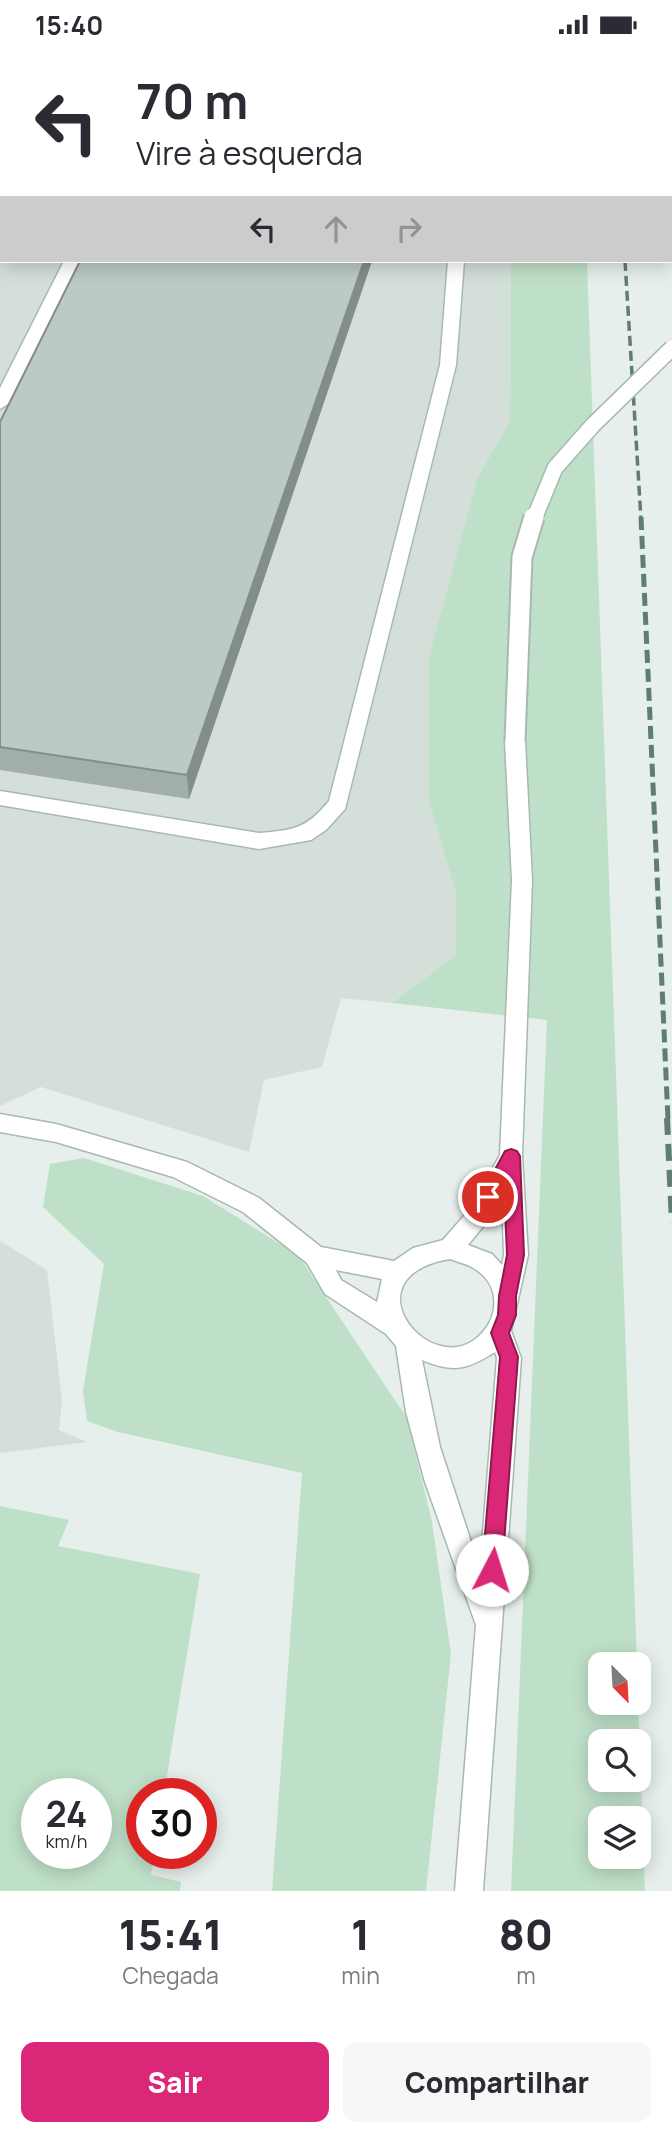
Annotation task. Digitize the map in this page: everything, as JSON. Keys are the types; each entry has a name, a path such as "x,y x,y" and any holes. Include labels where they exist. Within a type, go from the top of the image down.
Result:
{"street":[{"path":"0,404 71,263"},
{"path":"0,798 259,841 296,837 318,829 338,804 448,365 456,263"},
{"path":"0,1123 56,1133 178,1169 251,1205 315,1256 333,1287 425,1353 446,1357 467,1355 485,1346 500,1333 507,1315 516,1255 511,1156 522,880 515,741 522,557 537,508 555,468 593,425 672,348"},
{"path":"450,1249 477,1217 511,1156"},
{"path":"488,1623 449,1522 400,1334 388,1308 390,1289 397,1272 412,1259 430,1251 450,1249 471,1253 488,1264 501,1278 508,1296"},
{"path":"315,1256 397,1272"},
{"path":"468,1891 509,1357 500,1333"}],"shaded area":[{"path":"0,263 511,263 510,422 478,476 429,801 456,894 456,955 392,1003 341,998 322,1067 264,1080 249,1152 41,1087 0,1106"},
{"path":"0,1241 47,1270 62,1401 59,1430 87,1442 0,1453"}],"green space":[{"path":"511,263 587,263 637,1652 588,1652 588,1715 638,1715 639,1729 588,1729 588,1792 641,1792 642,1806 588,1806 588,1869 644,1869 645,1891 511,1891 547,1020 392,1003 456,955 456,894 429,801 429,658 478,476 510,422"},
{"path":"84,1158 203,1196 298,1255 407,1418 432,1522 451,1654 426,1891 272,1891 302,1473 118,1432 87,1421 83,1391 104,1264 43,1207 50,1164"},
{"path":"0,1506 69,1520 58,1546 200,1574 167,1778 126,1778 126,1869 152,1869 151,1875 181,1882 180,1891 0,1891"}],"building":[{"path":"79,263 363,263 187,775 0,747 0,422"}],"railway":[{"path":"625,263 641,519"},
{"path":"641,517 668,1120"},
{"path":"667,1118 672,1222"}],"route":[{"path":"488,1197 511,1156 516,1255 507,1315 500,1333 509,1357 492,1570"}]}
